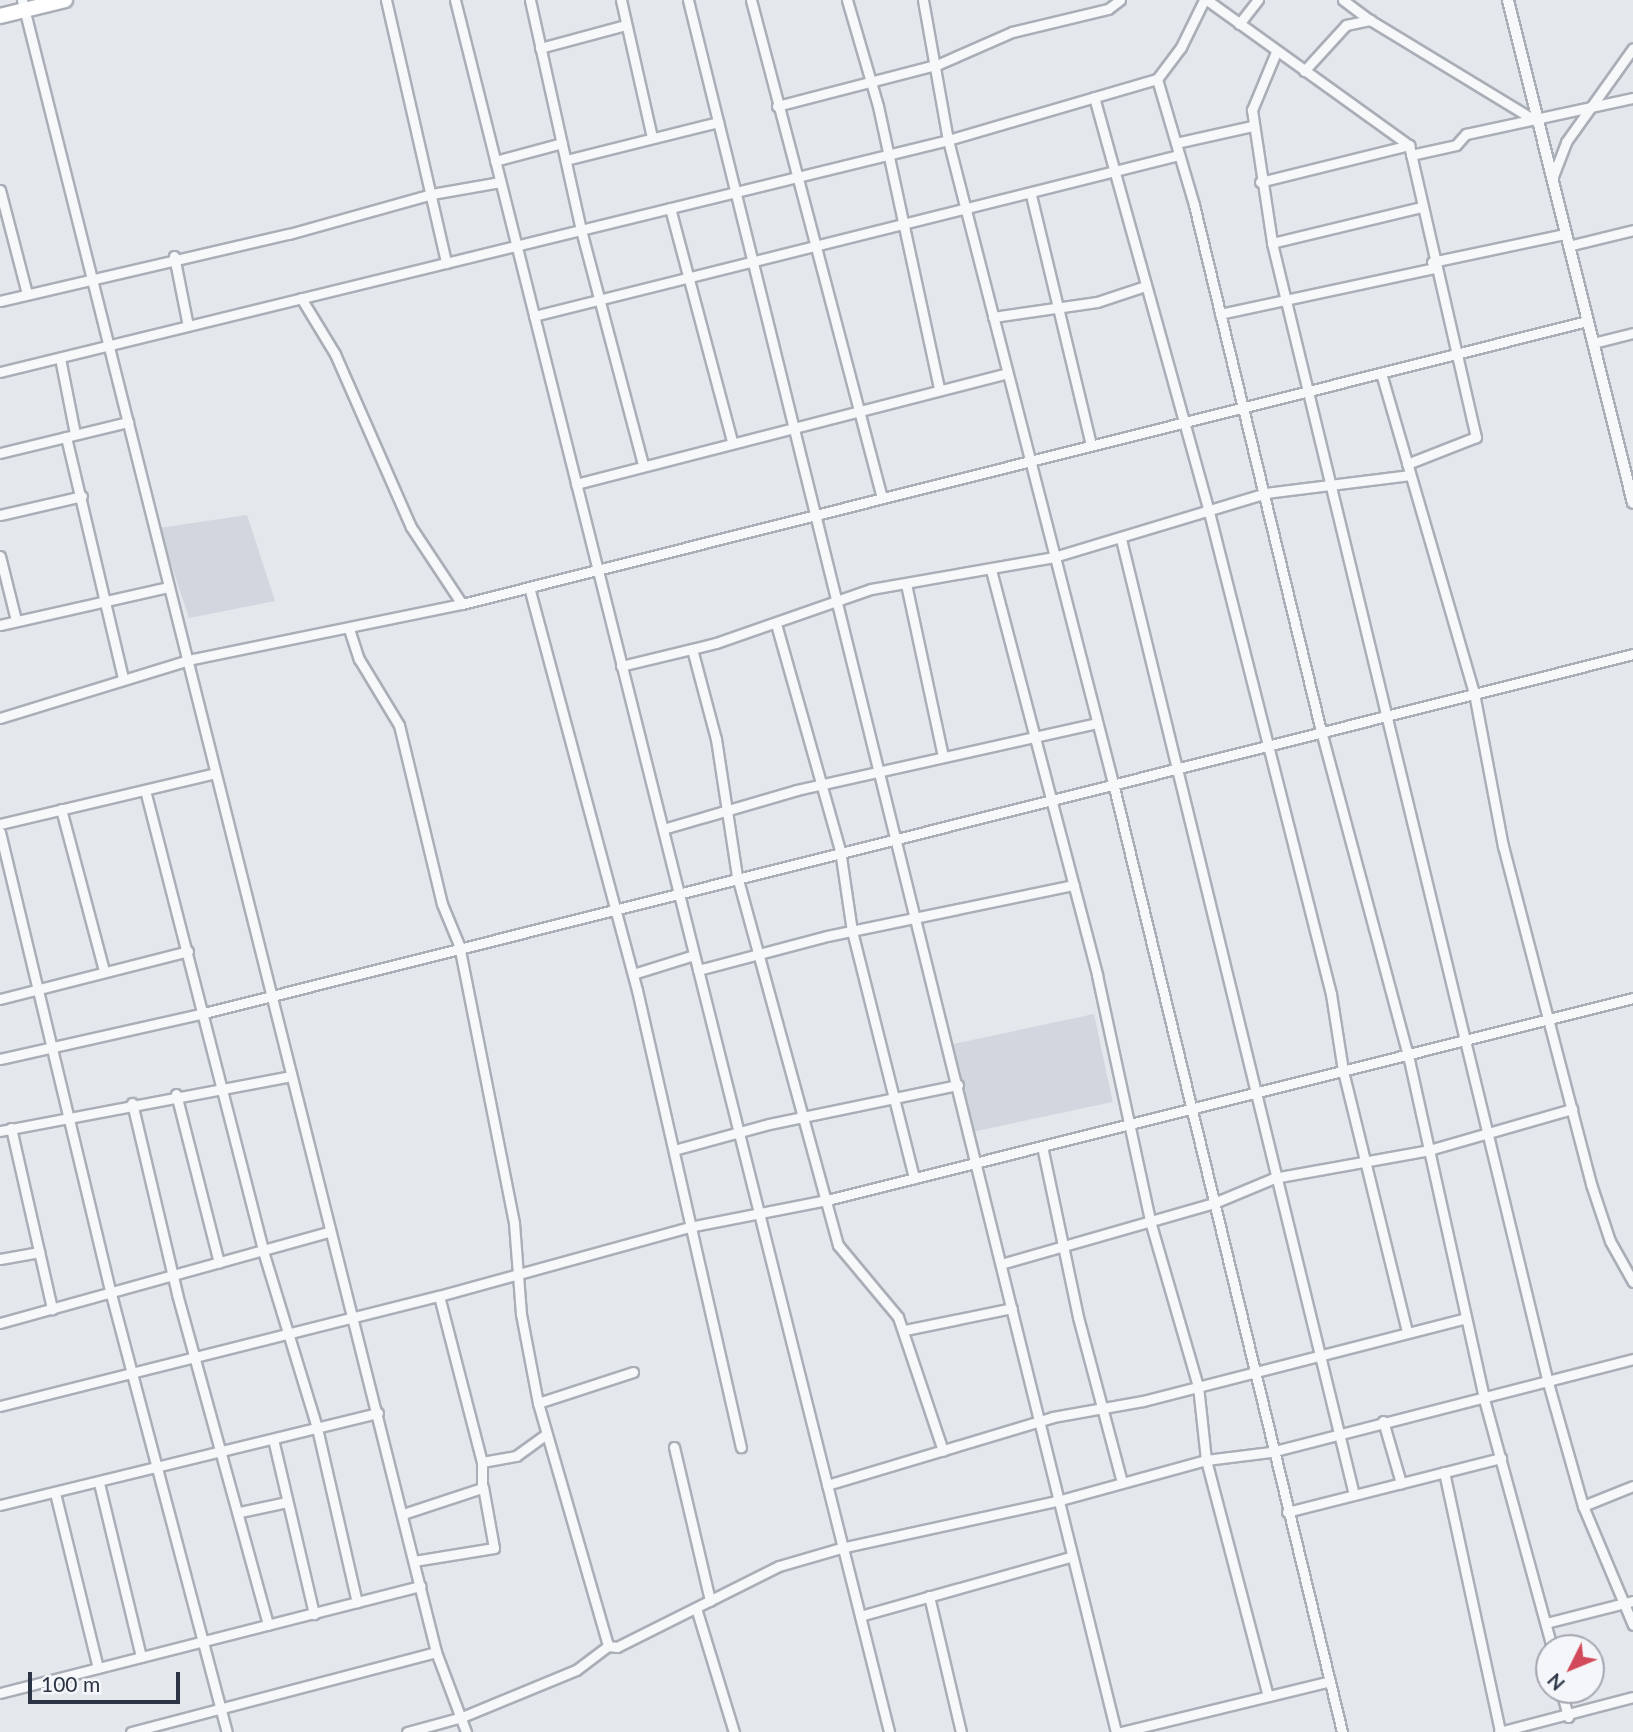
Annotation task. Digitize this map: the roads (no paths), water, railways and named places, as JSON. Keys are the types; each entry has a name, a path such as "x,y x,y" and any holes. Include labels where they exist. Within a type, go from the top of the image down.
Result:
{"main road":[{"path":"0,16 23,5 65,0"}],"street":[{"path":"386,0 446,263"},
{"path":"455,0 888,1732"},
{"path":"530,0 581,230 643,464"},
{"path":"621,0 652,138"},
{"path":"688,0 898,836 1070,1558 1119,1732 1329,1681"},
{"path":"751,0 816,247 856,413 882,498"},
{"path":"847,0 871,81 939,389"},
{"path":"923,0 939,64 948,140 1112,783 1214,1203 1271,1452 1342,1732"},
{"path":"777,106 939,64 1012,32 1108,9 1120,0"},
{"path":"0,372 948,140 1157,79 1181,47 1206,0 1410,150 1433,265 1476,436 1407,464"},
{"path":"1239,24 1258,0"},
{"path":"1343,0 1370,20 1538,122"},
{"path":"1508,0 1633,503"},
{"path":"23,5 436,1652 467,1732"},
{"path":"1304,71 1346,25 1370,20"},
{"path":"540,48 626,25"},
{"path":"1552,179 1566,142 1633,48"},
{"path":"1276,52 1257,87 1252,126 1272,243 1310,390 1328,485 1387,715 1419,867 1467,1040 1547,1379 1583,1506 1629,1601 1633,1625"},
{"path":"1157,79 1266,493 1321,731 1408,1055 1484,1399 1549,1634"},
{"path":"1094,97 1181,423 1209,512 1331,994 1343,1071 1407,1331"},
{"path":"1260,182 1410,150 1456,145 1466,134 1538,122 1633,98"},
{"path":"566,160 718,122"},
{"path":"1176,143 1252,126"},
{"path":"495,161 562,144"},
{"path":"534,316 902,224 966,212 1179,155"},
{"path":"0,301 91,282 174,256 289,234 432,194 500,182"},
{"path":"0,190 27,294"},
{"path":"1031,195 1091,445"},
{"path":"1272,243 1420,207"},
{"path":"670,208 732,441"},
{"path":"1568,246 1633,230"},
{"path":"1220,314 1565,234"},
{"path":"174,256 188,326"},
{"path":"993,317 1058,305 1097,302 1145,286"},
{"path":"301,298 335,354 411,527 462,604"},
{"path":"0,718 122,678 188,660 462,604 1587,321"},
{"path":"1593,344 1633,333"},
{"path":"60,358 101,600 122,678"},
{"path":"576,484 732,441 856,413 1007,373"},
{"path":"1381,373 1474,693 1503,846 1602,1219 1633,1282"},
{"path":"0,453 128,422"},
{"path":"621,666 692,649 839,602 906,584 1054,557 1121,539 1266,493 1410,475"},
{"path":"0,515 82,496"},
{"path":"1121,539 1178,767 1274,1178 1354,1495"},
{"path":"0,556 16,620"},
{"path":"991,570 1074,885 1150,1221 1198,1386 1206,1460 1268,1696"},
{"path":"906,584 943,757"},
{"path":"0,625 101,600 169,587"},
{"path":"529,587 632,974 741,1447"},
{"path":"776,624 819,785 841,850 852,931 914,1178"},
{"path":"349,629 359,659 399,725 439,892 459,945 514,1223 516,1273 538,1403 545,1435 577,1525 608,1646"},
{"path":"692,649 716,739 737,876 838,1245 888,1301 905,1330 943,1451"},
{"path":"0,1059 204,1013 270,992 1633,654"},
{"path":"663,829 819,785 1097,723"},
{"path":"0,824 215,773"},
{"path":"145,789 263,1251 317,1428 357,1602"},
{"path":"61,810 104,971"},
{"path":"0,832 111,1294 131,1373 161,1468 227,1732"},
{"path":"698,970 852,931 918,920 1074,885"},
{"path":"0,999 188,951"},
{"path":"632,974 694,955"},
{"path":"0,1406 439,1296 689,1227 827,1200 1633,998"},
{"path":"0,1131 132,1102 291,1076"},
{"path":"674,1150 738,1131 958,1086"},
{"path":"176,1094 219,1264"},
{"path":"132,1102 173,1276 224,1452 268,1625"},
{"path":"1001,1264 1063,1244 1214,1203 1274,1178 1429,1150 1572,1110"},
{"path":"11,1128 52,1309"},
{"path":"1042,1146 1063,1244 1122,1482"},
{"path":"0,1323 329,1232"},
{"path":"0,1259 39,1252"},
{"path":"415,1561 494,1548 483,1487 482,1462 439,1296"},
{"path":"905,1330 1012,1308"},
{"path":"827,1485 1039,1422 1318,1357 1407,1331 1466,1318"},
{"path":"407,1732 462,1717 576,1670 608,1646 617,1647 779,1566 841,1548 1057,1502 1206,1460 1271,1452 1337,1432 1484,1399 1547,1379 1633,1359"},
{"path":"538,1403 633,1372"},
{"path":"0,1505 161,1468 377,1413"},
{"path":"1383,1421 1401,1483"},
{"path":"482,1462 516,1456 545,1435"},
{"path":"273,1440 314,1614"},
{"path":"674,1447 710,1601"},
{"path":"1287,1512 1501,1458"},
{"path":"1444,1472 1500,1732 1568,1717 1633,1697"},
{"path":"99,1482 141,1657"},
{"path":"1583,1506 1633,1486"},
{"path":"403,1514 483,1487"},
{"path":"55,1493 98,1668"},
{"path":"240,1512 288,1502"},
{"path":"860,1616 1070,1558"},
{"path":"0,1693 421,1586"},
{"path":"929,1597 961,1732"},
{"path":"1546,1623 1629,1601"},
{"path":"696,1608 733,1732"},
{"path":"131,1732 436,1652"},
{"path":"1565,1704 1568,1717"}]}
